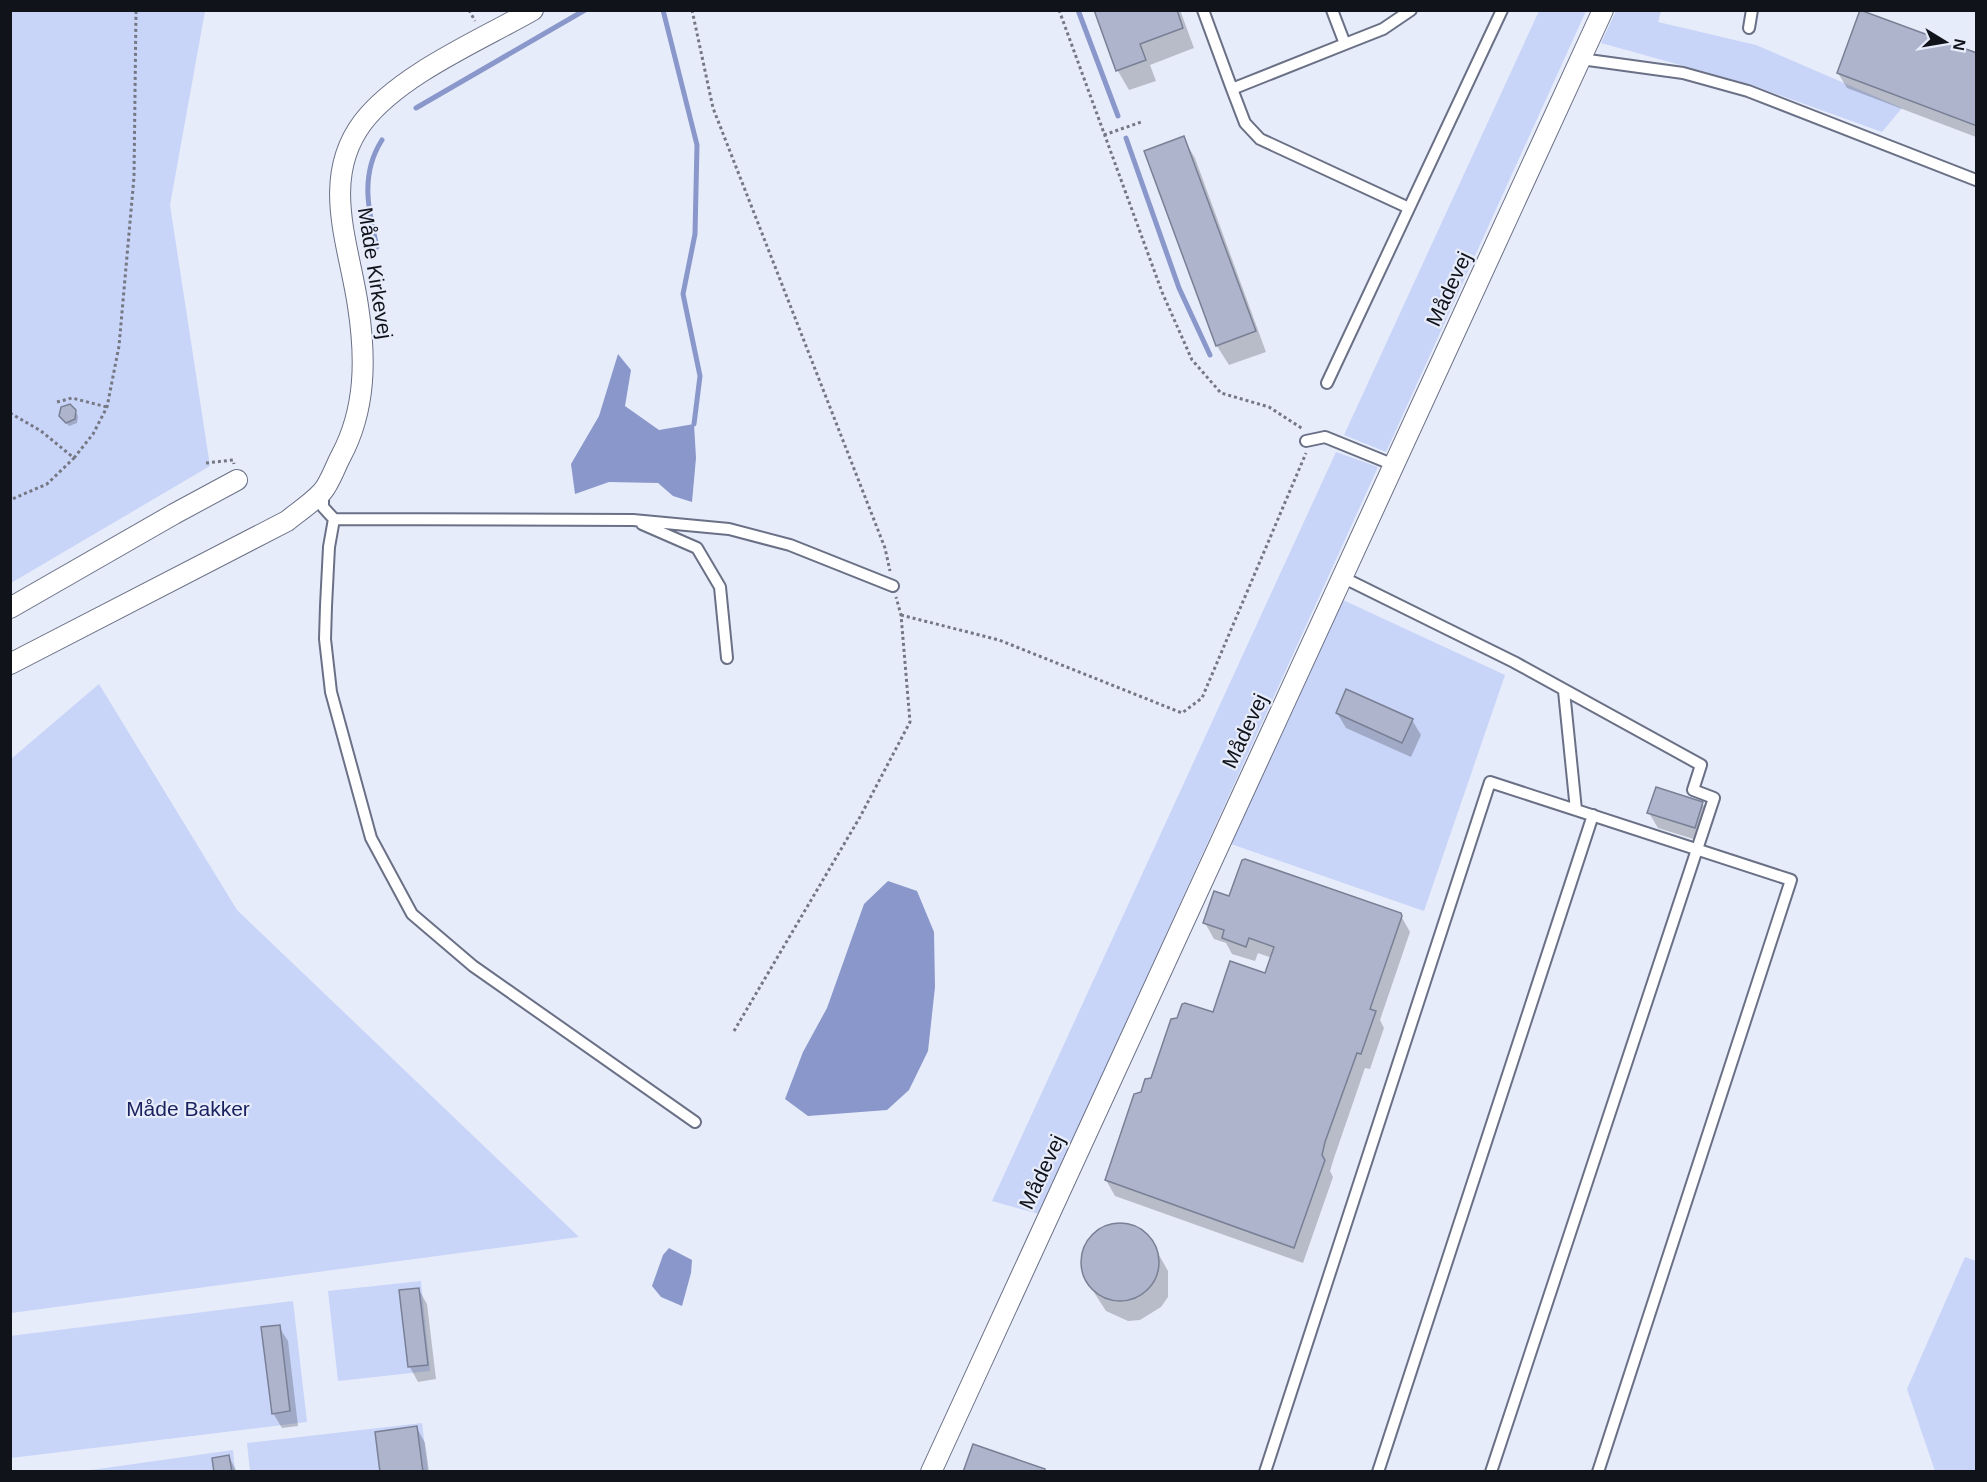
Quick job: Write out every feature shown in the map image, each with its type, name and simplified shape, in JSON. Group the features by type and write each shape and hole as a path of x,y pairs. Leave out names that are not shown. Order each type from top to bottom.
{"street":[{"name":"Måde Kirkevej","path":"10,664 287,521 323,491 354,432 362,390 362,333 341,222 339,196 345,159 353,137 378,107 409,80 533,10"},
{"name":"Mådevej","path":"931,1472 1604,10"},
{"path":"10,608 237,480"}],"lane":[{"path":"1203,10 1245,123 1260,139 1409,208"},
{"path":"1332,10 1345,44"},
{"path":"1232,89 1383,29 1411,10"},
{"path":"1327,383 1502,10"},
{"path":"1749,28 1752,10"},
{"path":"1581,59 1683,73 1748,92 1977,180"},
{"path":"1306,441 1325,437 1394,465"},
{"path":"323,491 323,507 334,519 633,520 729,530 790,545 894,586"},
{"path":"334,519 329,547 325,639 331,692 371,838 412,914 473,966 695,1122"},
{"path":"633,520 697,548 720,587 727,658"},
{"path":"1342,577 1514,662 1701,765 1693,790 1713,798 1491,1472"},
{"path":"1564,691 1576,810"},
{"path":"1265,1472 1490,782 1791,880 1598,1472"},
{"path":"1378,1472 1593,815"}],"path":[{"path":"10,500 47,484 74,458 93,434 107,407 119,346 134,177 136,10"},
{"path":"692,10 713,108 885,548 901,615 910,722 860,817 734,1030"},
{"path":"901,615 999,640 1182,713 1202,698 1306,454 1306,441 1302,428 1269,407 1221,393 1192,360 1162,292 1059,10"},
{"path":"1104,135 1141,122"},
{"path":"57,402 72,398 107,407"},
{"path":"10,414 41,431 74,458"}],"green space":[{"path":"10,11 205,11 170,205 210,466 11,583"},
{"path":"1539,11 1586,11 1386,452 1344,435"},
{"path":"1616,11 1661,11 1658,22 1756,45 1902,108 1882,132 1749,84 1601,43"},
{"path":"1336,452 1378,467 1039,1214 992,1201"},
{"path":"1343,600 1505,675 1424,911 1231,844"},
{"name":"Måde Bakker","path":"99,684 237,910 579,1237 11,1313 11,759"},
{"path":"1965,1257 1976,1261 1976,1471 1935,1471 1907,1389"},
{"path":"421,1281 430,1371 338,1381 328,1291"},
{"path":"293,1301 307,1422 11,1458 10,1336"},
{"path":"422,1423 428,1471 250,1471 247,1443"},
{"path":"233,1450 235,1471 77,1472"}],"shaded area":[{"path":"618,354 631,370 625,406 659,430 694,424 696,458 692,502 673,496 658,483 609,482 575,494 571,464 599,416"},
{"path":"888,881 917,891 934,932 935,987 928,1051 909,1090 887,1110 808,1116 785,1099 803,1052 827,1008 864,904"},
{"path":"669,1248 692,1260 682,1306 661,1297 652,1286 663,1255"}],"building":[{"path":"1094,10 1177,10 1183,28 1140,44 1146,60 1116,71"},
{"path":"1860,10 1977,53 1977,126 1837,73"},
{"path":"1184,136 1256,331 1216,346 1144,151"},
{"path":"70,404 76,410 75,419 66,423 59,416 61,407"},
{"path":"1346,689 1413,719 1402,743 1336,713"},
{"path":"1656,787 1703,802 1695,828 1647,813"},
{"path":"1245,859 1401,913 1402,916 1370,1009 1376,1011 1361,1054 1357,1053 1325,1142 1322,1155 1325,1160 1294,1248 1105,1180 1134,1094 1141,1092 1145,1079 1151,1078 1171,1019 1177,1018 1182,1004 1213,1012 1230,961 1265,973 1274,947 1249,938 1246,947 1222,938 1224,930 1203,923 1214,891 1229,896 1242,860"},
{"path":"1112,1223 1128,1223 1142,1229 1153,1240 1159,1254 1159,1270 1153,1284 1142,1295 1128,1301 1112,1301 1098,1295 1087,1284 1081,1270 1081,1254 1087,1240 1098,1229"},
{"path":"419,1288 428,1365 408,1367 399,1290"},
{"path":"280,1325 290,1411 272,1414 261,1327"},
{"path":"417,1426 423,1472 380,1472 375,1432"},
{"path":"973,1444 1045,1469 1044,1472 963,1472"},
{"path":"229,1455 232,1472 214,1472 212,1458"}],"waterway":[{"path":"416,108 585,10"},
{"path":"663,10 697,145 695,234 683,294 700,376 694,424"},
{"path":"1078,10 1118,116"},
{"path":"1126,138 1179,288 1210,355"},
{"path":"377,247 369,206 368,179 375,153 382,140"}]}
